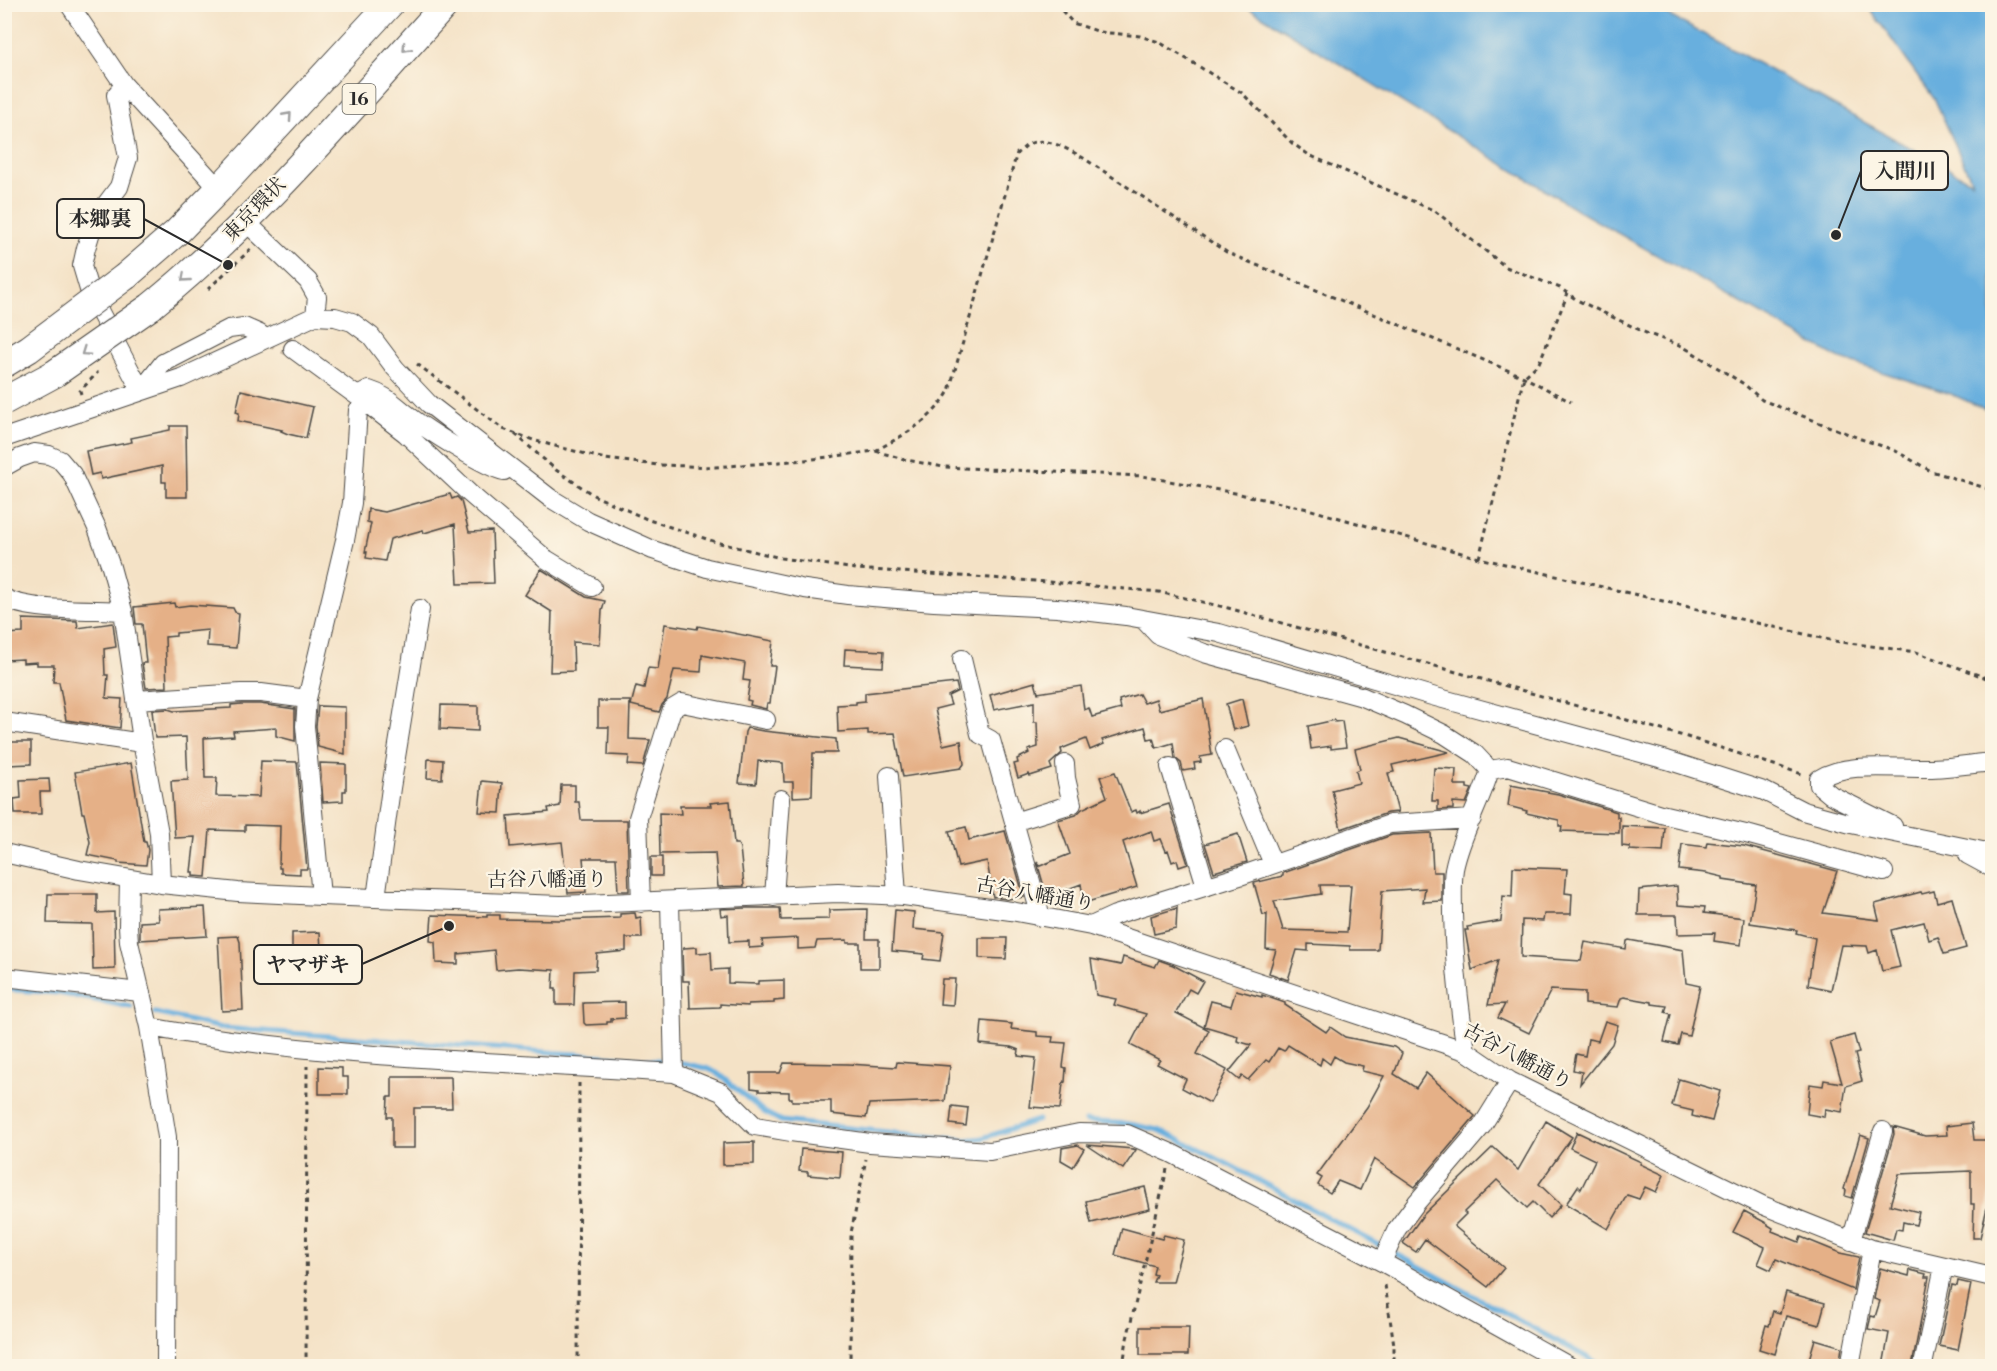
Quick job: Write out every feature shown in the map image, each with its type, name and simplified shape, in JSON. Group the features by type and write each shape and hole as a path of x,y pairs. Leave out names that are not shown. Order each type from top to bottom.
{"highway":[{"name":"東京環状","path":"4,364 29,349 126,276 177,232 249,159 390,4"},
{"name":"東京環状","path":"4,401 54,374 150,307 208,258 273,194 446,4"}],"street":[{"path":"69,4 124,85 219,189"},
{"path":"124,85 116,95 128,159 119,187 95,219 82,266 90,293 141,390"},
{"path":"245,221 308,281 317,297 315,316"},
{"path":"4,438 181,378 315,316 335,317 352,322 371,336 395,368 429,404 550,498 588,521 653,550 707,568 794,587 848,595 1057,608 1143,619 1219,633 1432,696 1667,760 1764,791 1803,811 1851,824 1992,853"},
{"path":"141,390 163,363 229,329 244,327 260,334"},
{"path":"293,349 361,398 405,434 546,559 592,588"},
{"path":"321,896 305,726 307,699 352,503 358,410 361,398 369,390 380,394 398,405 418,422 480,461 498,470 518,474"},
{"path":"4,467 34,453 55,457 70,469 101,538 123,611 142,743 159,833 161,884"},
{"path":"4,598 53,608 123,611"},
{"path":"376,898 420,609"},
{"path":"1143,619 1158,635 1204,653 1363,697 1405,715 1444,734 1475,754 1490,770"},
{"path":"962,659 980,734 991,740 1041,917"},
{"path":"136,700 241,693 261,693 307,699"},
{"path":"640,903 638,818 672,709 682,703 766,720"},
{"path":"4,722 142,743"},
{"path":"1225,749 1273,864"},
{"path":"1912,837 1887,822 1831,795 1819,785 1820,779 1837,771 1848,769 1930,768 1992,762"},
{"path":"1014,822 1072,804 1065,764"},
{"path":"1170,767 1206,886"},
{"path":"1490,770 1508,767 1661,814 1750,835 1884,872"},
{"path":"1466,1051 1459,1007 1454,946 1454,870 1463,839 1483,795 1490,770"},
{"path":"889,776 897,896"},
{"path":"774,897 781,799"},
{"path":"1090,926 1115,915 1390,824 1472,819"},
{"path":"1966,846 1968,855 1992,868"},
{"name":"古谷八幡通り","path":"4,853 129,880 237,892 561,905 838,893 897,896 1090,926 1466,1051 1510,1081 1762,1205 1872,1249 1992,1277"},
{"path":"129,880 129,942 149,1027 167,1137 166,1366"},
{"path":"669,901 674,1073"},
{"path":"4,977 140,993"},
{"path":"149,1027 207,1038 307,1049 674,1073 721,1092 755,1126 870,1143 990,1151 1079,1133 1126,1134 1171,1153 1382,1262 1569,1366"},
{"path":"1382,1262 1397,1229 1482,1126 1510,1081"},
{"path":"1851,1241 1883,1131"},
{"path":"1850,1366 1872,1249"},
{"path":"1923,1365 1944,1266"}],"path":[{"path":"1056,4 1073,23 1100,32 1140,36 1158,42 1242,93 1293,143 1309,155 1435,211 1506,267 1560,288 1577,300 1646,333 1682,346 1744,384 1762,400 1894,450 1931,471 1992,490"},
{"path":"410,358 503,429 536,441 605,459 659,465 715,467 804,460 875,451 921,425 940,407 949,391 1017,153 1029,144 1038,142 1060,145 1085,159 1228,253 1524,377 1571,402"},
{"path":"1479,558 1524,377 1539,363 1568,293"},
{"path":"81,395 80,391 103,366"},
{"path":"875,451 943,467 1142,476 1235,493 1308,509 1479,558 1834,641 1916,652 1992,680"},
{"path":"306,1366 307,1049"},
{"path":"578,1366 579,1067"},
{"path":"850,1366 851,1233 870,1143"},
{"path":"1123,1366 1127,1339 1171,1153"},
{"path":"1382,1262 1394,1345 1394,1366"}],"water":[{"path":"1244,5 1649,5 1972,182 1935,100 1867,5 1992,5 1992,412 1951,394 1838,358 1586,215"}],"building":[{"path":"241,390 313,407 306,438 288,434 282,430 238,421 239,413 236,412"},
{"path":"170,426 186,426 187,497 166,497 166,482 162,482 162,466 101,479 100,473 91,475 86,451 132,442 131,438 170,430"},
{"path":"450,494 452,499 457,497 461,501 469,532 492,531 494,583 458,584 455,524 390,539 385,561 366,558 367,552 365,552 371,523 367,522 368,509 385,512"},
{"path":"541,569 586,597 605,601 602,611 600,644 573,642 574,671 550,672 552,612 525,595"},
{"path":"174,603 175,607 190,605 233,608 239,613 236,648 207,646 208,630 176,633 176,636 165,637 167,687 146,688 142,663 146,663 142,624 136,624 134,607"},
{"path":"23,619 77,621 78,628 113,623 116,647 104,649 105,675 108,675 106,698 122,699 120,728 66,720 59,682 53,682 54,665 37,665 37,662 23,663 23,659 4,660 4,634 23,633"},
{"path":"665,624 697,629 698,626 773,641 770,666 775,666 770,703 767,703 766,709 750,705 751,701 747,700 750,681 743,680 745,663 702,655 701,672 674,670 667,699 659,712 631,705 636,686 644,688 648,668 658,669"},
{"path":"845,649 884,651 883,667 844,665"},
{"path":"1035,682 1038,693 1081,686 1084,710 1089,708 1092,717 1121,709 1119,700 1139,694 1144,703 1156,699 1159,710 1203,699 1212,755 1200,757 1201,762 1194,763 1195,769 1183,771 1181,763 1175,758 1173,743 1156,748 1153,738 1148,739 1145,727 1102,740 1104,744 1090,750 1086,739 1061,749 1062,753 1050,764 1052,769 1018,778 1014,764 1018,763 1017,759 1029,753 1028,750 1038,747 1034,702 994,710 990,695"},
{"path":"956,683 958,691 948,696 951,705 935,709 943,745 961,741 964,764 961,768 903,777 895,733 868,734 868,730 838,732 837,705 865,701 865,693"},
{"path":"1242,699 1248,726 1233,730 1226,704"},
{"path":"598,701 630,701 629,739 650,740 643,766 628,765 629,756 608,755 609,727 598,727"},
{"path":"231,705 295,709 295,741 276,736 276,728 233,731 234,736 204,738 205,778 217,778 216,796 259,797 261,761 297,762 307,869 300,869 300,874 281,873 281,868 279,868 280,826 245,825 245,831 210,830 206,877 193,876 191,872 195,837 175,838 171,781 188,780 186,737 155,738 152,710 231,708"},
{"path":"441,705 478,706 478,731 440,729"},
{"path":"318,706 345,707 345,754 318,747 316,726"},
{"path":"1335,720 1335,722 1342,721 1346,747 1331,749 1331,746 1311,749 1308,726"},
{"path":"747,728 836,739 837,753 813,753 812,796 793,797 793,782 784,782 783,763 758,761 756,784 739,783"},
{"path":"1399,738 1449,752 1392,765 1394,772 1388,773 1398,812 1387,813 1341,829 1332,790 1359,783 1356,771 1360,769 1355,749"},
{"path":"7,742 31,742 31,764 7,765"},
{"path":"428,759 443,760 442,779 427,778"},
{"path":"131,763 144,842 148,850 146,865 118,863 118,861 87,855 90,842 75,772"},
{"path":"320,763 346,764 346,791 343,791 343,801 323,802"},
{"path":"1434,768 1456,769 1455,785 1467,785 1467,788 1472,789 1466,803 1453,802 1453,809 1438,810 1438,801 1432,801"},
{"path":"1115,772 1131,812 1136,810 1140,813 1169,804 1188,864 1179,867 1177,860 1172,862 1161,839 1154,841 1151,831 1123,842 1137,887 1084,903 1081,884 1047,897 1037,862 1040,866 1070,854 1058,820 1076,815 1082,809 1107,797 1100,777"},
{"path":"49,779 50,792 40,792 41,814 15,814 14,799 21,798 20,780"},
{"path":"482,781 502,783 500,813 479,812"},
{"path":"561,785 575,785 575,802 579,802 581,820 627,820 629,891 618,891 616,858 583,858 586,892 568,893 562,842 510,847 508,816 549,812 548,808 560,806"},
{"path":"1511,785 1558,794 1617,812 1619,833 1561,831 1562,826 1559,826 1559,820 1526,813 1527,811 1508,806"},
{"path":"730,801 734,844 738,844 740,848 744,886 718,887 715,853 660,854 659,813 681,814 680,806 711,806 710,803"},
{"path":"1622,826 1665,828 1663,852 1630,850 1630,847 1622,846"},
{"path":"966,827 969,840 1005,831 1024,897 1007,899 999,898 1000,896 993,897 987,861 958,867 949,831"},
{"path":"1431,833 1433,872 1442,872 1442,901 1423,902 1425,888 1382,891 1378,950 1350,950 1350,946 1308,944 1308,951 1297,950 1288,980 1269,973 1276,950 1266,949 1267,914 1263,915 1254,883 1283,876 1283,873 1392,835","holes":["1320,885 1351,885 1347,932 1283,930 1274,901 1321,894"]},
{"path":"1238,834 1247,862 1214,872 1205,844"},
{"path":"1707,842 1744,846 1837,871 1823,913 1879,920 1875,904 1921,892 1922,894 1934,891 1937,902 1952,898 1966,948 1944,954 1938,937 1929,940 1924,922 1891,930 1900,967 1882,971 1877,950 1869,953 1867,946 1841,945 1831,990 1808,985 1815,938 1796,933 1797,930 1750,923 1756,885 1723,880 1723,877 1706,873 1679,870 1682,844 1706,847"},
{"path":"651,857 662,857 662,876 651,876"},
{"path":"1513,867 1567,869 1565,893 1572,894 1571,914 1544,914 1543,921 1522,920 1521,957 1581,961 1585,942 1626,949 1629,940 1683,950 1686,983 1700,986 1689,1036 1681,1034 1678,1045 1664,1042 1671,1014 1665,1012 1667,1006 1624,997 1621,998 1618,1007 1585,1004 1585,992 1551,990 1529,1033 1498,1018 1505,1004 1488,1005 1498,960 1472,970 1465,930 1468,930 1467,927 1501,921 1503,896 1512,897"},
{"path":"1677,886 1678,905 1705,907 1704,913 1744,918 1741,945 1714,941 1715,933 1678,934 1677,915 1638,915 1639,890"},
{"path":"48,894 97,894 97,913 114,912 115,969 93,970 92,924 47,923"},
{"path":"205,907 207,936 140,940 140,922 159,921 158,909"},
{"path":"780,908 781,920 829,919 829,910 867,909 866,939 879,939 879,968 860,968 860,943 847,943 847,940 817,941 815,948 798,949 798,938 762,940 763,947 749,948 749,941 729,942 728,915 721,916 720,909"},
{"path":"1177,908 1176,929 1154,934 1151,916"},
{"path":"895,910 914,912 913,929 944,932 940,961 923,959 924,954 892,951"},
{"path":"635,913 636,918 641,917 642,938 626,938 626,951 597,954 596,970 575,971 574,1005 556,1005 556,989 553,989 554,970 518,968 496,970 494,950 458,954 458,964 436,963 435,942 430,941 432,915 487,917 487,915 500,915 500,919 560,920 620,918 620,914"},
{"path":"320,932 321,950 292,950 292,933"},
{"path":"238,936 243,1010 222,1011 218,937"},
{"path":"979,938 1007,938 1006,959 979,958"},
{"path":"697,947 697,953 711,952 712,970 728,969 728,983 758,984 758,981 784,980 784,1000 774,1001 774,1003 748,1004 748,1006 720,1004 720,1007 690,1008 689,981 683,981 682,951 684,948"},
{"path":"1123,957 1155,967 1159,960 1203,981 1196,993 1189,989 1176,1013 1209,1030 1197,1054 1227,1070 1210,1103 1182,1088 1186,1079 1157,1064 1160,1060 1130,1045 1146,1014 1114,1005 1116,999 1096,995 1091,959 1121,965"},
{"path":"942,979 955,979 953,1005 940,1004"},
{"path":"1236,990 1262,997 1262,995 1285,1003 1326,1032 1330,1027 1345,1037 1394,1047 1402,1053 1394,1074 1416,1088 1426,1073 1475,1116 1415,1187 1374,1159 1360,1190 1338,1181 1330,1193 1318,1185 1322,1178 1317,1175 1367,1107 1384,1076 1362,1071 1363,1066 1344,1062 1334,1056 1330,1064 1322,1058 1320,1065 1288,1045 1284,1051 1278,1048 1269,1062 1266,1060 1248,1080 1242,1076 1239,1080 1229,1072 1251,1045 1237,1041 1238,1036 1204,1026 1211,1001 1231,1006"},
{"path":"625,1002 625,1018 611,1019 611,1022 607,1024 586,1025 584,1023 583,1003"},
{"path":"982,1021 1012,1024 1011,1029 1037,1032 1037,1036 1053,1037 1052,1042 1066,1043 1063,1067 1066,1068 1065,1082 1060,1109 1030,1107 1036,1058 1018,1056 1019,1050 1011,1047 980,1044"},
{"path":"1605,1021 1618,1025 1612,1044 1580,1084 1582,1072 1573,1070 1576,1054 1585,1056 1588,1039 1598,1041"},
{"path":"1854,1035 1859,1053 1855,1054 1862,1081 1846,1086 1842,1112 1825,1109 1824,1117 1807,1114 1810,1084 1823,1086 1824,1080 1842,1083 1830,1042"},
{"path":"897,1062 950,1066 945,1101 869,1104 866,1118 831,1114 831,1101 792,1101 792,1098 789,1098 789,1092 759,1091 759,1089 751,1088 751,1073 780,1073 784,1063 896,1067"},
{"path":"319,1067 342,1068 342,1077 348,1077 348,1094 319,1094"},
{"path":"392,1077 451,1077 452,1108 414,1108 414,1148 392,1148 392,1117 387,1117 388,1097 392,1097"},
{"path":"1679,1079 1720,1091 1712,1121 1692,1116 1693,1111 1672,1106"},
{"path":"952,1106 968,1108 966,1126 950,1124"},
{"path":"1546,1121 1572,1137 1539,1184 1561,1205 1549,1218 1533,1202 1527,1208 1497,1180 1464,1212 1466,1214 1454,1226 1504,1268 1488,1287 1425,1239 1416,1252 1403,1243 1423,1215 1493,1147 1518,1170"},
{"path":"1972,1123 1974,1140 1992,1140 1992,1186 1980,1238 1973,1238 1974,1204 1971,1204 1971,1171 1899,1174 1890,1205 1919,1212 1916,1225 1903,1222 1902,1230 1896,1229 1893,1240 1865,1232 1894,1134 1893,1127 1925,1136 1947,1135 1946,1126"},
{"path":"1577,1132 1664,1175 1656,1192 1645,1187 1639,1199 1627,1195 1608,1229 1566,1204 1578,1186 1581,1189 1595,1160 1570,1148"},
{"path":"1860,1135 1869,1138 1852,1198 1845,1196 1846,1190 1844,1189"},
{"path":"754,1142 754,1164 723,1165 723,1143"},
{"path":"1078,1145 1084,1149 1073,1167 1061,1160 1062,1148"},
{"path":"1087,1145 1133,1149 1136,1150 1123,1169"},
{"path":"801,1149 842,1152 840,1178 808,1175 808,1172 799,1171"},
{"path":"1145,1187 1150,1209 1091,1223 1086,1201"},
{"path":"1744,1211 1768,1224 1773,1228 1772,1231 1799,1242 1801,1237 1840,1253 1859,1257 1853,1290 1776,1259 1771,1270 1758,1264 1765,1247 1733,1232"},
{"path":"1122,1228 1162,1239 1164,1235 1184,1240 1173,1282 1153,1282 1156,1275 1153,1274 1155,1266 1115,1255"},
{"path":"1880,1268 1909,1276 1910,1270 1929,1277 1912,1366 1883,1366 1889,1333 1868,1329 1871,1316 1875,1317 1880,1301 1874,1299"},
{"path":"1958,1281 1971,1284 1958,1350 1939,1346 1952,1285 1957,1286"},
{"path":"1786,1292 1825,1303 1819,1325 1786,1316 1775,1354 1759,1349 1766,1325 1769,1326 1773,1311 1780,1313"},
{"path":"1140,1327 1189,1327 1188,1355 1140,1355"},
{"path":"1815,1339 1842,1347 1839,1366 1807,1366"}],"waterway":[{"path":"4,989 58,993 131,1007"},
{"path":"155,1013 222,1028 669,1061"},
{"path":"682,1063 717,1073 764,1112 781,1121 966,1140 983,1138 1038,1120"},
{"path":"1086,1121 1130,1124 1159,1130 1381,1246"},
{"path":"1391,1251 1603,1366"}],"tunnel":[{"path":"260,334 293,349"}],"place":[{"name":"入間川","path":"1836,235"},
{"name":"本郷裏","path":"228,265"},
{"name":"ヤマザキ","path":"449,926"}]}
